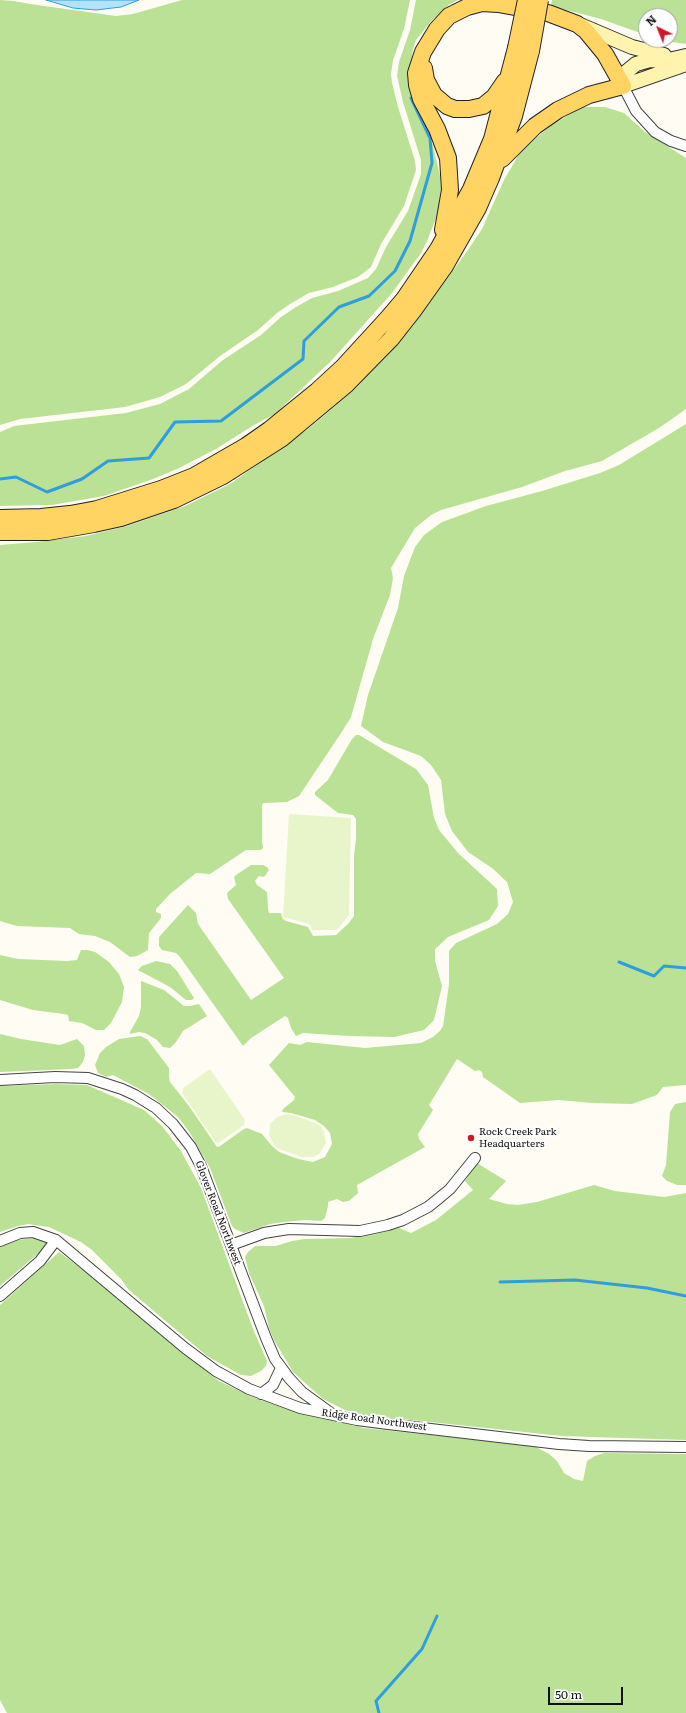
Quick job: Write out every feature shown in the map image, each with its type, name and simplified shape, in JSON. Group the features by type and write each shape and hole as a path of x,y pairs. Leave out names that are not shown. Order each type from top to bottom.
{"main road":[{"path":"0,532 48,532 94,524 174,500 217,479 281,439 347,384 391,339 429,290 478,208 514,116 524,49 526,0"},
{"path":"423,52 424,70 429,88 440,101 455,109 474,109 486,103 497,94 511,73 524,49 540,0"},
{"path":"438,249 446,221 450,181 448,158 443,143 421,100 417,85 416,73 423,52 437,28 449,16 467,7 482,3 498,4 548,13 577,24 586,31 605,54 623,86 576,100 552,114 535,126 502,158 491,178"},
{"path":"0,518 70,514 97,509 125,501 194,476 246,446 291,413 368,342 404,299 438,249 471,189 492,139 511,73"}],"street":[{"path":"577,24 637,49 658,54 686,56"},
{"path":"686,56 664,61 650,60 636,64 625,73 623,86 636,112 650,128 664,138 686,146"},
{"path":"623,86 686,64"},
{"name":"Glover Road Northwest","path":"0,1080 55,1077 88,1078 122,1089 150,1104 173,1124 193,1150 203,1171 266,1338 281,1368 302,1392 319,1406 336,1416"},
{"path":"231,1246 264,1233 289,1229 360,1231 388,1226 403,1220 438,1199 450,1189 475,1158"},
{"name":"Ridge Road Northwest","path":"0,1241 20,1234 33,1232 56,1240 208,1366 232,1381 260,1394 300,1408 336,1416 388,1424 574,1445 686,1447"},
{"path":"0,1296 40,1261 56,1240"},
{"path":"260,1394 273,1385 281,1368"}],"green space":[{"path":"0,0 116,16 133,14 182,0 410,0 404,29 393,60 391,74 398,107 415,161 416,170 404,206 381,244 371,267 358,277 333,287 309,293 290,304 277,313 258,330 220,356 186,384 160,397 125,407 20,419 0,425"},
{"path":"416,0 458,0 450,4 432,20 416,40 413,49 409,77 412,95 417,113 433,145 440,176 441,189 438,213 427,241 421,253 392,293 331,361 275,414 254,425 216,449 177,469 104,496 52,505 0,506 0,432 14,426 126,413 160,404 189,389 223,360 261,335 281,317 296,307 312,298 338,291 368,278 376,269 386,247 408,211 421,174 421,160 403,102 397,76 399,62 410,30"},
{"path":"552,0 686,0 686,44 678,43 678,8 638,8 638,32 601,19 551,6"},
{"path":"582,107 605,107 624,113 645,132 686,158 686,409 659,428 602,461 565,471 522,487 441,510 431,515 415,528 391,568 393,578 390,595 373,639 351,717 343,730 299,796 287,802 263,803 263,848 261,850 246,850 210,874 196,873 170,894 156,909 156,912 161,914 161,918 149,933 148,950 137,956 130,957 110,942 95,936 79,934 70,928 17,926 0,921 0,545 86,536 127,526 185,506 230,484 308,429 354,390 384,359 417,320 482,229 504,180 522,149 552,125"},
{"path":"686,424 686,1085 663,1087 657,1095 632,1104 559,1100 520,1103 483,1077 482,1072 479,1070 475,1071 457,1059 429,1105 433,1110 418,1134 419,1139 425,1147 357,1185 358,1193 349,1201 343,1202 337,1199 328,1202 325,1218 321,1221 305,1220 270,1224 244,1233 235,1229 232,1226 210,1168 190,1133 178,1117 149,1094 113,1075 106,1077 98,1073 95,1065 100,1053 106,1047 119,1039 140,1036 147,1039 169,1068 170,1082 189,1106 217,1147 247,1128 262,1134 279,1152 298,1159 313,1162 325,1157 332,1144 330,1133 324,1126 315,1120 282,1112 283,1109 294,1100 295,1097 269,1065 289,1043 300,1045 307,1042 365,1048 421,1043 433,1037 443,1026 449,984 449,951 456,943 497,924 508,914 513,902 507,882 492,868 468,852 452,831 445,814 441,780 431,765 421,756 383,742 361,726 368,695 398,608 404,576 415,547 424,535 442,522 486,506 600,473 619,465"},
{"path":"356,735 359,735 416,769 428,785 434,818 439,830 458,853 497,889 498,906 489,920 448,937 435,949 435,961 442,986 434,1020 424,1030 394,1037 303,1033 296,1036 291,1028 288,1018 285,1016 251,1038 243,1046 180,957 176,953 162,950 159,946 159,937 188,905 196,913 198,924 251,1000 284,978 228,899 227,893 236,885 234,877 236,875 251,865 263,865 267,867 269,870 264,877 259,876 255,881 257,885 267,892 269,913 281,913 283,919 286,921 308,927 313,936 336,935 348,924 354,916 354,856 356,819 353,815 338,813 315,795 315,792 328,780 352,739"},
{"path":"289,814 351,818 349,915 337,930 312,930 310,925 307,923 283,917"},
{"path":"81,950 95,952 109,962 119,974 124,987 122,1002 111,1023 104,1030 96,1030 82,1023 69,1021 68,1015 33,1010 0,1000 0,955 18,959 67,961 77,960"},
{"path":"156,961 170,964 177,971 194,998 192,1000 186,1000 170,987 138,970 142,966"},
{"path":"141,981 164,990 184,1006 199,1004 207,1016 183,1031 170,1048 163,1047 157,1040 145,1033 139,1032 130,1034 139,1016 141,1007"},
{"path":"0,1034 60,1045 77,1039 84,1046 85,1055 83,1062 78,1068 72,1069 0,1072"},
{"path":"210,1069 245,1120 244,1125 217,1144 182,1093 183,1088"},
{"path":"57,1084 87,1085 144,1110 162,1126 181,1151 201,1188 253,1329 267,1361 266,1366 261,1371 251,1376 241,1375 207,1356 129,1290 121,1279 92,1250 81,1242 49,1227 28,1224 0,1232 0,1086"},
{"path":"686,1102 686,1185 677,1185 667,1181 662,1176 666,1165 670,1112 675,1104"},
{"path":"286,1114 294,1115 321,1126 326,1143 319,1154 314,1157 302,1157 279,1149 274,1145 269,1136 270,1124 277,1117"},
{"path":"477,1163 506,1181 489,1199 507,1204 518,1205 537,1202 594,1185 615,1191 664,1197 686,1193 686,1440 562,1436 364,1415 345,1410 323,1399 293,1372 274,1340 269,1328 264,1306 249,1273 245,1257 248,1252 255,1246 276,1246 305,1239 351,1238 399,1228 411,1233 436,1220 473,1190 465,1181"},
{"path":"34,1238 48,1242 41,1251 0,1286 0,1247 18,1240"},
{"path":"59,1252 95,1279 168,1341 219,1381 252,1397 286,1409 364,1428 536,1447 549,1454 557,1461 564,1473 574,1479 583,1481 587,1461 604,1453 686,1454 686,1713 7,1713 0,1700 0,1305"}],"water":[{"path":"46,0 139,0 121,7 96,10 73,8"}],"waterway":[{"path":"0,479 16,477 47,492 82,479 108,461 149,458 175,422 221,421 303,359 304,341 339,307 369,296 395,271 410,241 432,163 430,138 411,98"},
{"path":"619,962 654,976 664,966 686,968"},
{"path":"500,1282 575,1280 647,1288 686,1296"},
{"path":"379,1713 376,1701 422,1649 437,1616"}],"place":[{"name":"Rock Creek Park Headquarters","path":"471,1138"}]}
